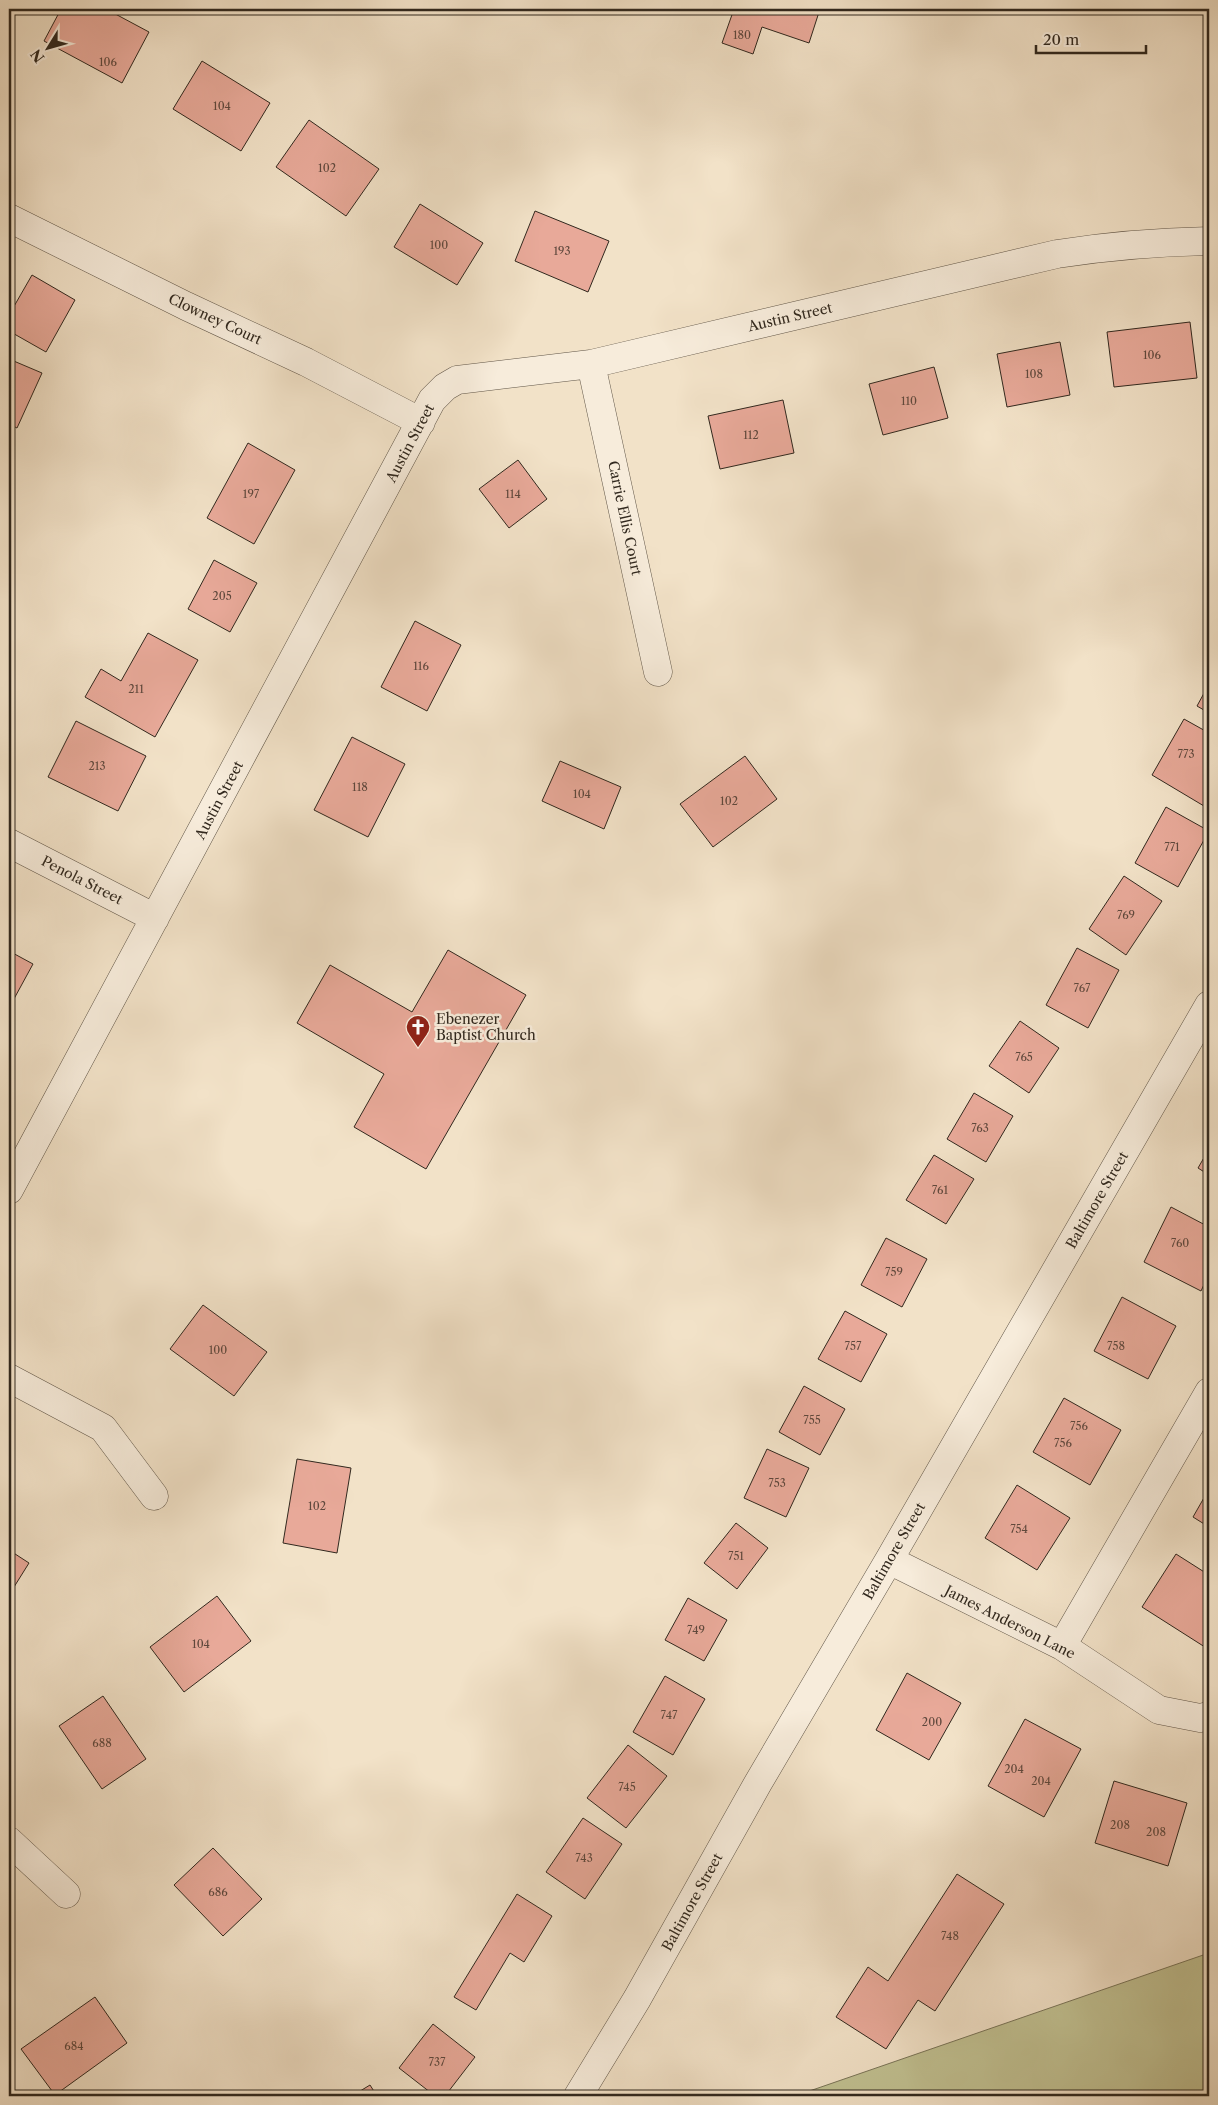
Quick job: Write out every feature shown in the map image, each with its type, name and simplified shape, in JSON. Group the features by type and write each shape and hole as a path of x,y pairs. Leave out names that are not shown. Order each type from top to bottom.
{"street":[{"name":"Clowney Court","path":"9,218 186,306 306,362 421,422"},
{"name":"Austin Street","path":"9,1190 432,400 445,387 457,380 592,364 1057,254 1134,244 1209,241"},
{"name":"Carrie Ellis Court","path":"592,364 658,672"},
{"name":"Penola Street","path":"9,843 155,918"},
{"name":"Baltimore Street","path":"578,2096 637,1999 758,1783 890,1560 1209,1005"},
{"path":"9,1378 103,1428 154,1496"},
{"path":"1062,1646 1209,1392"},
{"name":"James Anderson Lane","path":"890,1560 1062,1646 1159,1710 1200,1718 1209,1716"},
{"path":"9,1841 66,1894"}],"green space":[{"path":"1209,1953 1209,2096 795,2096"}],"building":[{"path":"61,9 106,9 149,32 122,83 44,41"},
{"path":"734,9 820,9 809,43 762,27 753,54 722,43"},
{"path":"202,61 270,103 241,151 173,109"},
{"path":"309,120 379,169 346,216 276,167"},
{"path":"420,204 483,243 457,285 394,247"},
{"path":"535,211 609,241 588,292 515,261"},
{"path":"32,275 75,300 46,352 9,331 9,315"},
{"path":"1190,322 1197,378 1114,387 1107,332"},
{"path":"1060,342 1070,395 1007,407 997,354"},
{"path":"9,359 42,373 17,428 9,424"},
{"path":"934,367 948,418 883,435 869,384"},
{"path":"783,400 794,453 720,469 708,416"},
{"path":"248,443 295,470 254,544 207,518"},
{"path":"518,460 547,499 509,528 479,489"},
{"path":"214,560 257,583 230,632 188,609"},
{"path":"415,621 461,645 427,711 381,687"},
{"path":"148,633 198,660 155,737 85,697 101,669 121,681"},
{"path":"1209,684 1209,713 1197,706"},
{"path":"1184,719 1209,733 1209,809 1152,775"},
{"path":"76,721 146,756 118,811 48,777"},
{"path":"352,737 405,764 368,837 314,810"},
{"path":"745,756 777,799 713,847 680,804"},
{"path":"560,761 621,787 604,829 542,801"},
{"path":"1166,807 1209,831 1178,887 1135,863"},
{"path":"1124,876 1162,901 1126,955 1089,929"},
{"path":"1077,948 1119,970 1088,1028 1046,1005"},
{"name":"Ebenezer Baptist Church","path":"448,950 526,995 426,1169 354,1127 384,1074 297,1023 330,965 412,1012"},
{"path":"9,951 33,964 9,1008"},
{"path":"1020,1021 1059,1048 1029,1093 989,1066"},
{"path":"974,1093 1013,1116 986,1162 947,1139"},
{"path":"1209,1149 1209,1175 1198,1168"},
{"path":"934,1155 974,1179 946,1224 906,1200"},
{"path":"1171,1207 1209,1227 1209,1274 1201,1291 1144,1262"},
{"path":"886,1238 927,1259 902,1307 861,1285"},
{"path":"1122,1297 1176,1326 1148,1379 1094,1351"},
{"path":"203,1305 267,1352 234,1396 170,1349"},
{"path":"845,1311 887,1334 861,1382 818,1359"},
{"path":"804,1386 845,1409 820,1455 779,1432"},
{"path":"1064,1398 1121,1430 1090,1485 1033,1452"},
{"path":"767,1449 809,1468 786,1517 744,1498"},
{"path":"297,1459 351,1468 337,1553 283,1543"},
{"path":"1017,1485 1070,1518 1037,1570 985,1538"},
{"path":"1209,1489 1209,1527 1193,1517"},
{"path":"736,1523 768,1548 737,1589 704,1563"},
{"path":"9,1550 29,1563 9,1595"},
{"path":"1176,1554 1209,1575 1208,1649 1142,1607"},
{"path":"217,1596 251,1641 184,1692 150,1647"},
{"path":"688,1598 727,1620 704,1661 665,1640"},
{"path":"907,1673 961,1703 929,1760 876,1730"},
{"path":"665,1676 705,1699 673,1755 633,1732"},
{"path":"103,1696 146,1759 102,1789 59,1726"},
{"path":"1025,1719 1081,1749 1044,1817 988,1786"},
{"path":"628,1745 667,1776 626,1828 587,1798"},
{"path":"1114,1781 1187,1803 1168,1866 1095,1843"},
{"path":"583,1818 622,1844 585,1899 546,1872"},
{"path":"213,1848 262,1899 223,1936 174,1885"},
{"path":"957,1874 1004,1904 935,2011 918,2000 886,2049 836,2017 868,1967 888,1981"},
{"path":"517,1894 552,1916 524,1962 510,1953 476,2010 454,1997"},
{"path":"95,1997 127,2043 55,2095 21,2049"},
{"path":"433,2024 475,2057 445,2096 435,2096 399,2068"},
{"path":"370,2085 377,2096 352,2096"}],"place":[{"name":"Ebenezer Baptist Church","path":"418,1048"}]}
